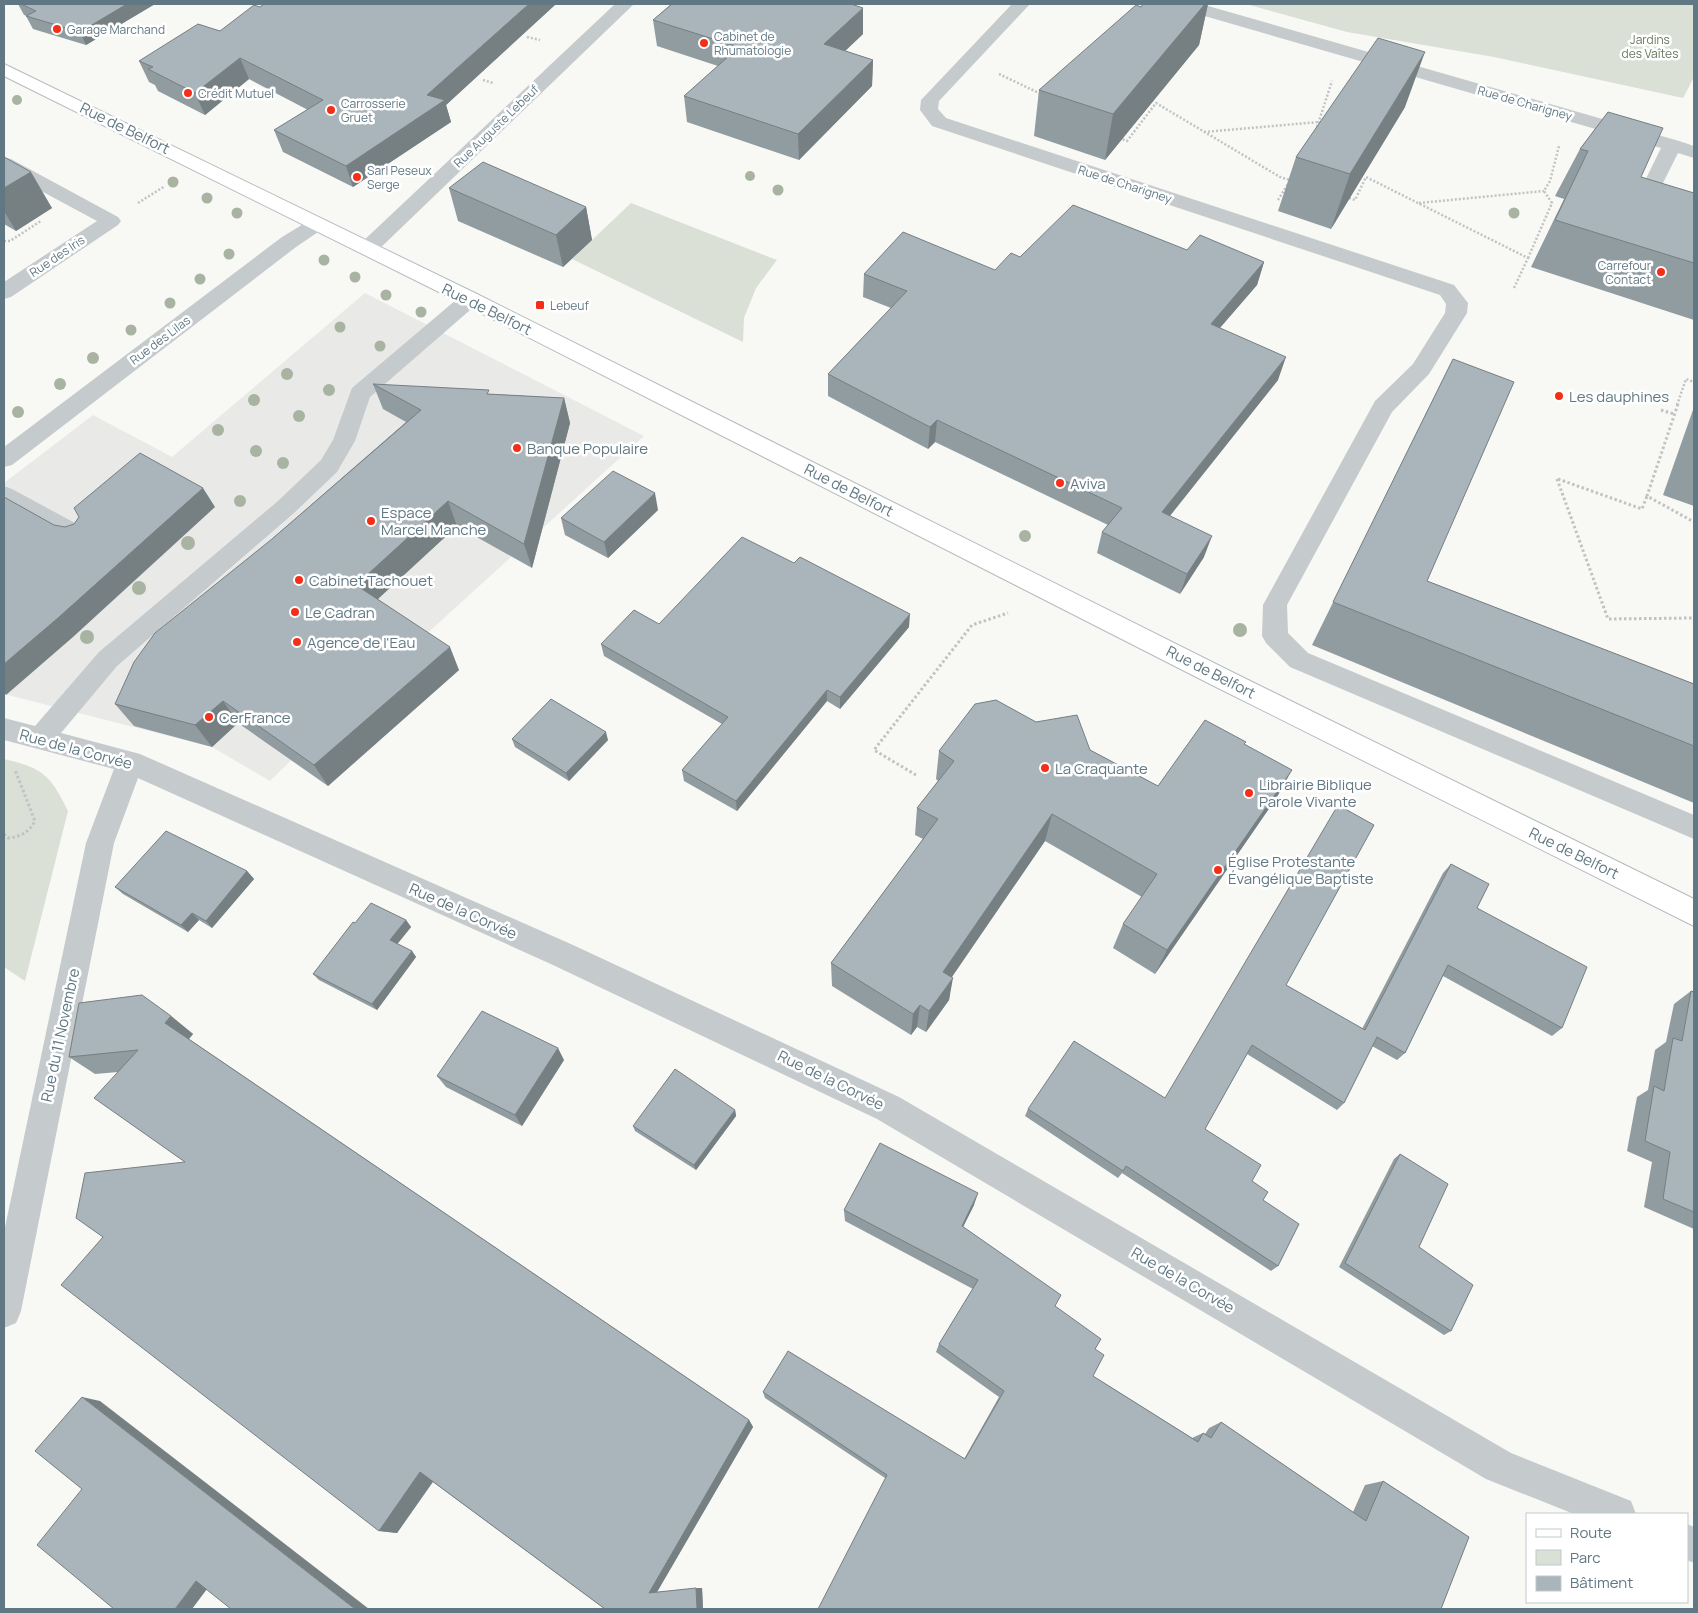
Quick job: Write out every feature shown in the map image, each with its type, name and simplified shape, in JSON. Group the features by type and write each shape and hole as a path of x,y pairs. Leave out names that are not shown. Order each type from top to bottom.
{"main road":[{"name":"Rue de Belfort","path":"4,69 368,248 1187,661 1694,913"}],"street":[{"name":"Rue Auguste Lebeuf","path":"368,248 625,4"},
{"name":"Rue de Charigney","path":"1021,4 930,100 928,110 939,122 1447,290 1457,303 1456,313 1421,369 1383,407 1275,605 1275,636 1299,660 1694,827"},
{"name":"Rue de Charigney","path":"1183,4 1694,152"},
{"path":"1648,195 1672,145"},
{"path":"4,163 73,201"},
{"name":"Rue des Iris","path":"4,292 111,220 73,201"},
{"name":"Rue des Lilas","path":"4,459 289,242 317,224"},
{"path":"41,739 108,659 286,508 329,466 344,441 360,393 470,299"},
{"path":"4,494 79,536"},
{"name":"Rue de la Corvée","path":"4,729 130,762 563,955 888,1108 1499,1466 1616,1513"},
{"name":"Rue du 11 Novembre","path":"4,1311 100,843 130,762"}],"path":[{"path":"528,37 543,41"},
{"path":"969,60 1047,97"},
{"path":"1316,129 1333,77"},
{"path":"1118,138 1127,141 1156,104 1280,177 1298,182"},
{"path":"1544,191 1550,181 1567,115"},
{"path":"1204,132 1319,122"},
{"path":"1261,228 1294,173"},
{"path":"1349,198 1354,200 1366,177 1528,258"},
{"path":"1419,203 1544,191"},
{"path":"1514,288 1552,204 1544,191"},
{"path":"4,242 10,241 73,201"},
{"path":"1694,382 1686,379 1642,509 1557,479 1608,619 1694,618"},
{"path":"1662,410 1674,414"},
{"path":"1647,496 1694,522"},
{"path":"916,775 874,750 972,626 1008,613"},
{"path":"4,834 8,838 18,838 30,829 35,821 12,762"}],"shaded area":[{"path":"365,293 644,436 333,719 270,781 212,747 4,694 4,483 93,415 172,457"}],"green space":[{"name":"Jardins des Vaîtes","path":"1246,4 1694,4 1694,77 1683,98 1494,57 1347,32"},
{"path":"631,203 777,260 756,288 744,318 743,342 572,259"},
{"path":"4,759 28,766 44,775 56,789 68,811 25,981 4,967"}],"building":[{"path":"21,4 127,4 80,32 26,16 36,11"},
{"path":"264,4 529,4 427,95 445,100 346,166 274,130 323,100 240,58 195,93 148,69 153,67 139,61 198,24 220,31 254,5 260,7"},
{"path":"672,4 851,4 863,8 824,44 873,60 798,134 684,96 739,47 653,20"},
{"path":"1143,4 1205,4 1113,114 1039,90 1136,5 1141,7"},
{"path":"1378,38 1425,52 1350,174 1296,157"},
{"path":"1608,112 1663,128 1641,177 1694,193 1694,263 1555,220 1588,151 1580,149"},
{"path":"4,157 31,172 4,188"},
{"path":"483,162 586,207 556,235 449,188"},
{"path":"1073,205 1187,250 1200,235 1264,262 1211,324 1286,357 1162,512 1212,536 1187,574 1102,532 1122,508 937,420 930,427 828,374 907,291 864,274 903,232 995,270 1011,253 1020,257"},
{"path":"1453,359 1514,382 1427,581 1694,684 1694,746 1333,602"},
{"path":"373,384 489,390 487,394 564,398 524,544 448,501 356,585 450,647 314,765 223,701 195,725 115,704 134,662 155,633 272,539 421,410"},
{"path":"140,453 203,488 4,664 4,497 54,525 65,527 74,524 79,517 74,508"},
{"path":"613,471 655,493 604,542 561,518"},
{"path":"742,537 794,563 800,557 910,614 840,697 827,690 736,801 682,770 728,717 601,644 634,610 659,624"},
{"path":"551,699 606,732 566,773 512,739"},
{"path":"996,700 1036,722 1077,715 1090,750 1158,786 1205,720 1292,770 1167,950 1123,924 1157,874 1052,814 943,972 953,978 929,1011 920,1005 913,1014 831,963 938,819 917,808 954,761 939,751 975,704"},
{"path":"1338,805 1374,825 1286,985 1365,1030 1451,864 1489,884 1477,908 1587,967 1562,1028 1448,965 1405,1053 1377,1037 1344,1103 1252,1045 1205,1129 1261,1165 1252,1181 1268,1192 1263,1200 1299,1224 1278,1266 1126,1166 1123,1171 1028,1109 1074,1041 1165,1098"},
{"path":"166,831 247,871 206,921 192,913 181,925 115,887"},
{"path":"371,903 406,920 390,940 412,951 372,1004 313,974 353,922 355,923"},
{"path":"1691,991 1694,992 1694,1212 1663,1199 1670,1152 1645,1141 1654,1086 1664,1091 1673,1038 1682,1041"},
{"path":"142,995 171,1016 165,1023 749,1420 649,1593 696,1588 697,1609 605,1609 420,1472 379,1531 61,1285 103,1237 76,1218 85,1173 185,1162 94,1098 138,1050 69,1057 79,1003"},
{"path":"482,1011 558,1048 515,1115 437,1076"},
{"path":"675,1069 735,1110 694,1165 633,1126"},
{"path":"880,1143 978,1193 962,1226 1061,1295 1055,1306 1101,1339 1095,1349 1104,1355 1093,1376 1198,1442 1203,1433 1211,1438 1221,1422 1366,1521 1383,1481 1469,1537 1441,1609 818,1609 887,1475 763,1392 788,1351 965,1459 1004,1391 939,1344 978,1280 844,1210"},
{"path":"1400,1154 1448,1184 1419,1247 1473,1285 1451,1331 1345,1263"},
{"path":"82,1397 355,1609 231,1609 196,1581 175,1609 114,1609 37,1545 82,1489 35,1451"}],"place":[{"name":"Garage Marchand","path":"57,29"},
{"name":"Cabinet de Rhumatologie","path":"704,43"},
{"name":"Crédit Mutuel","path":"188,93"},
{"name":"Carrosserie Gruet","path":"331,110"},
{"name":"Sarl Peseux Serge","path":"357,177"},
{"name":"Carrefour Contact","path":"1661,272"},
{"name":"Lebeuf","path":"540,305"},
{"name":"Les dauphines","path":"1559,396"},
{"name":"Banque Populaire","path":"517,448"},
{"name":"Aviva","path":"1060,483"},
{"name":"Espace Marcel Manche","path":"371,521"},
{"name":"Cabinet Tachouet","path":"299,580"},
{"name":"Le Cadran","path":"295,612"},
{"name":"Agence de l'Eau","path":"297,642"},
{"name":"CerFrance","path":"209,717"},
{"name":"La Craquante","path":"1045,768"},
{"name":"Librairie Biblique Parole Vivante","path":"1249,793"},
{"name":"Église Protestante Évangélique Baptiste","path":"1218,870"}]}
